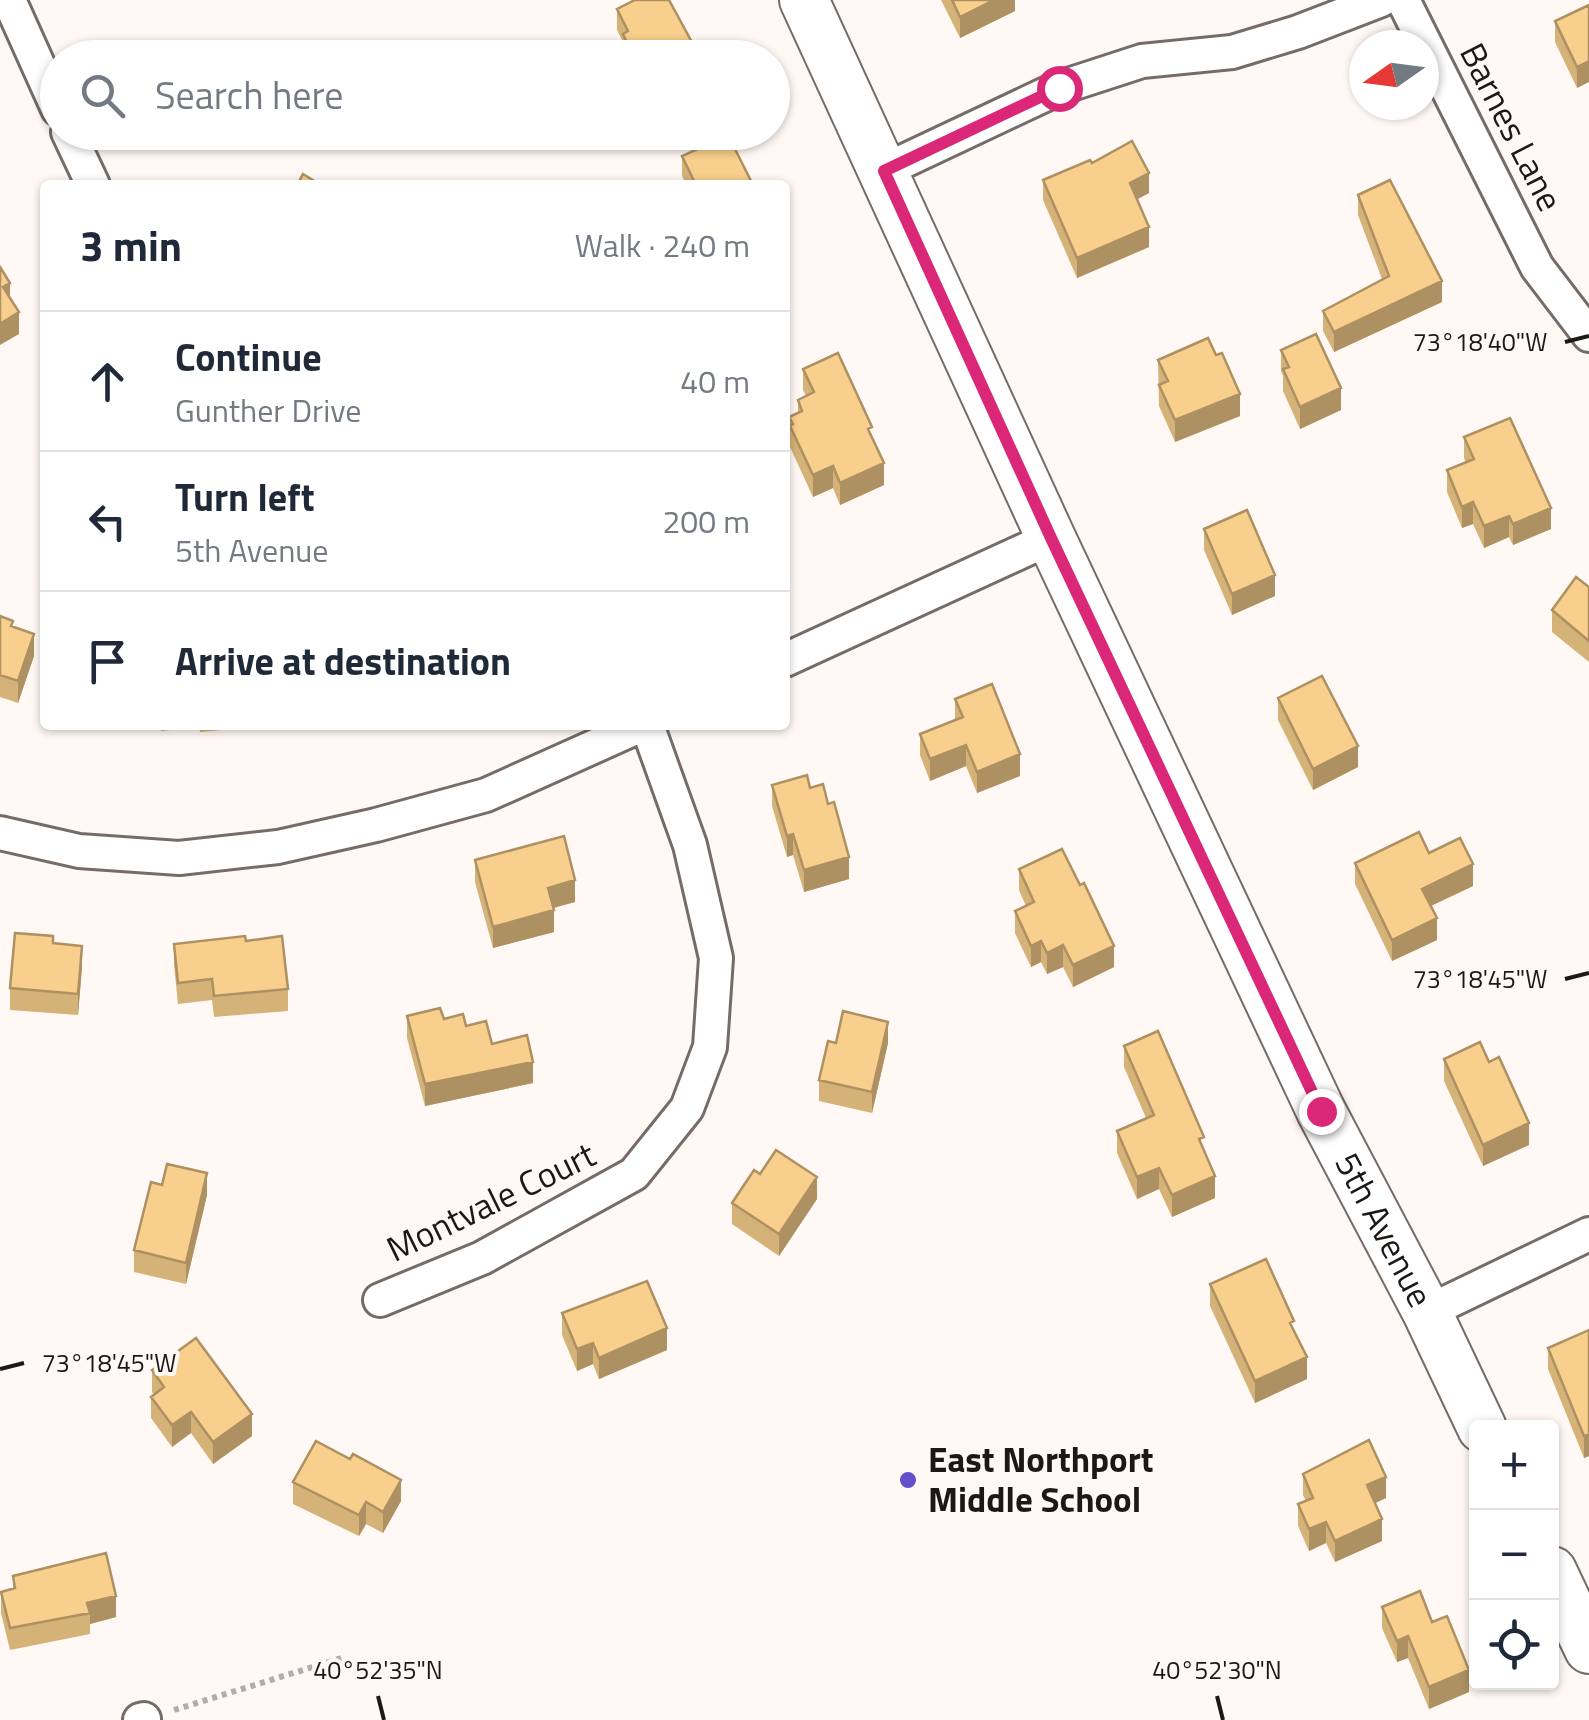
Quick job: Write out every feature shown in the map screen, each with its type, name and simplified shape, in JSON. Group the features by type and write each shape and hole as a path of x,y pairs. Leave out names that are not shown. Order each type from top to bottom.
{"street":[{"path":"9,0 40,69"},
{"name":"5th Avenue","path":"804,0 1051,538 1321,1111 1478,1420"},
{"path":"884,171 1059,88 1142,61 1232,52 1382,0"},
{"name":"Barnes Lane","path":"1402,0 1537,268 1589,335"},
{"path":"76,150 91,180"},
{"path":"790,658 1051,538"},
{"path":"0,833 79,851 180,858 278,847 376,826 486,795 633,730"},
{"name":"Montvale Court","path":"380,1300 482,1258 634,1174 686,1108 710,1046 716,958 690,845 646,730"},
{"path":"1426,1312 1589,1234"},
{"path":"1559,1586 1589,1649"}],"path":[{"path":"142,1719 345,1657"}],"building":[{"path":"635,0 669,0 691,40 626,40 623,34 628,31 617,9"},
{"path":"952,0 994,0 960,17"},
{"path":"1589,5 1589,61 1577,67 1555,21"},
{"path":"1132,141 1149,173 1130,183 1149,227 1077,258 1043,180 1090,160 1092,163"},
{"path":"695,150 736,150 750,180 694,180 682,156"},
{"path":"1390,180 1442,281 1334,332 1323,311 1389,276 1358,195"},
{"path":"0,267 10,283 3,287 19,312 0,324"},
{"path":"1316,334 1341,388 1300,407 1283,369 1289,367 1281,350"},
{"path":"1208,338 1216,355 1222,353 1240,394 1175,420 1159,385 1168,381 1158,360"},
{"path":"838,353 884,463 840,483 833,466 813,475 790,426 790,417 802,411 798,400 814,392 803,369"},
{"path":"1510,418 1551,508 1513,524 1509,516 1484,526 1473,502 1462,507 1447,470 1474,459 1464,437"},
{"path":"1247,510 1275,575 1232,594 1204,529"},
{"path":"1576,577 1589,587 1589,641 1552,610"},
{"path":"0,616 13,621 11,626 34,634 18,681 0,675"},
{"path":"1322,676 1358,746 1313,769 1278,698"},
{"path":"992,684 1020,754 977,772 966,745 930,759 920,734 963,717 955,699"},
{"path":"807,775 810,788 823,784 828,804 834,802 849,857 804,870 793,834 787,836 772,785"},
{"path":"1419,832 1429,853 1460,838 1473,864 1422,889 1437,918 1392,940 1355,863"},
{"path":"564,836 575,880 548,888 554,910 493,927 475,860"},
{"path":"1062,849 1080,885 1084,883 1114,946 1073,965 1063,945 1047,953 1041,941 1031,946 1015,911 1034,902 1019,869"},
{"path":"15,933 53,936 53,943 82,946 78,994 10,988"},
{"path":"245,936 246,941 282,936 288,989 214,996 212,979 178,983 174,944"},
{"path":"440,1008 444,1019 463,1014 466,1026 486,1021 492,1044 527,1035 533,1062 425,1084 407,1016"},
{"path":"843,1011 888,1022 872,1092 819,1080 828,1041 836,1043"},
{"path":"1158,1031 1204,1137 1199,1139 1215,1176 1172,1195 1159,1168 1137,1177 1117,1131 1154,1115 1124,1046"},
{"path":"1480,1042 1489,1062 1499,1057 1529,1123 1483,1145 1444,1059"},
{"path":"776,1150 817,1177 779,1234 732,1203 754,1170 760,1174"},
{"path":"167,1164 207,1173 186,1263 134,1250 151,1182 162,1185"},
{"path":"1266,1259 1307,1357 1255,1381 1210,1284"},
{"path":"647,1281 667,1328 599,1358 593,1343 577,1349 562,1313"},
{"path":"1589,1330 1589,1434 1584,1436 1548,1348"},
{"path":"196,1338 252,1414 213,1442 191,1412 172,1425 151,1397 164,1387 152,1370"},
{"path":"1369,1440 1386,1477 1367,1485 1382,1519 1335,1541 1326,1522 1309,1529 1298,1504 1313,1498 1303,1474"},
{"path":"316,1441 350,1459 353,1454 401,1480 383,1512 366,1502 359,1515 293,1482"},
{"path":"106,1553 116,1596 87,1603 90,1613 10,1628 1,1592 15,1588 13,1576"},
{"path":"1420,1591 1432,1622 1447,1616 1469,1670 1429,1687 1408,1636 1397,1641 1382,1607"}],"place":[{"name":"East Northport Middle School","path":"908,1480"}],"route":[{"path":"1059,88 884,171 1051,538 1321,1111"}]}
